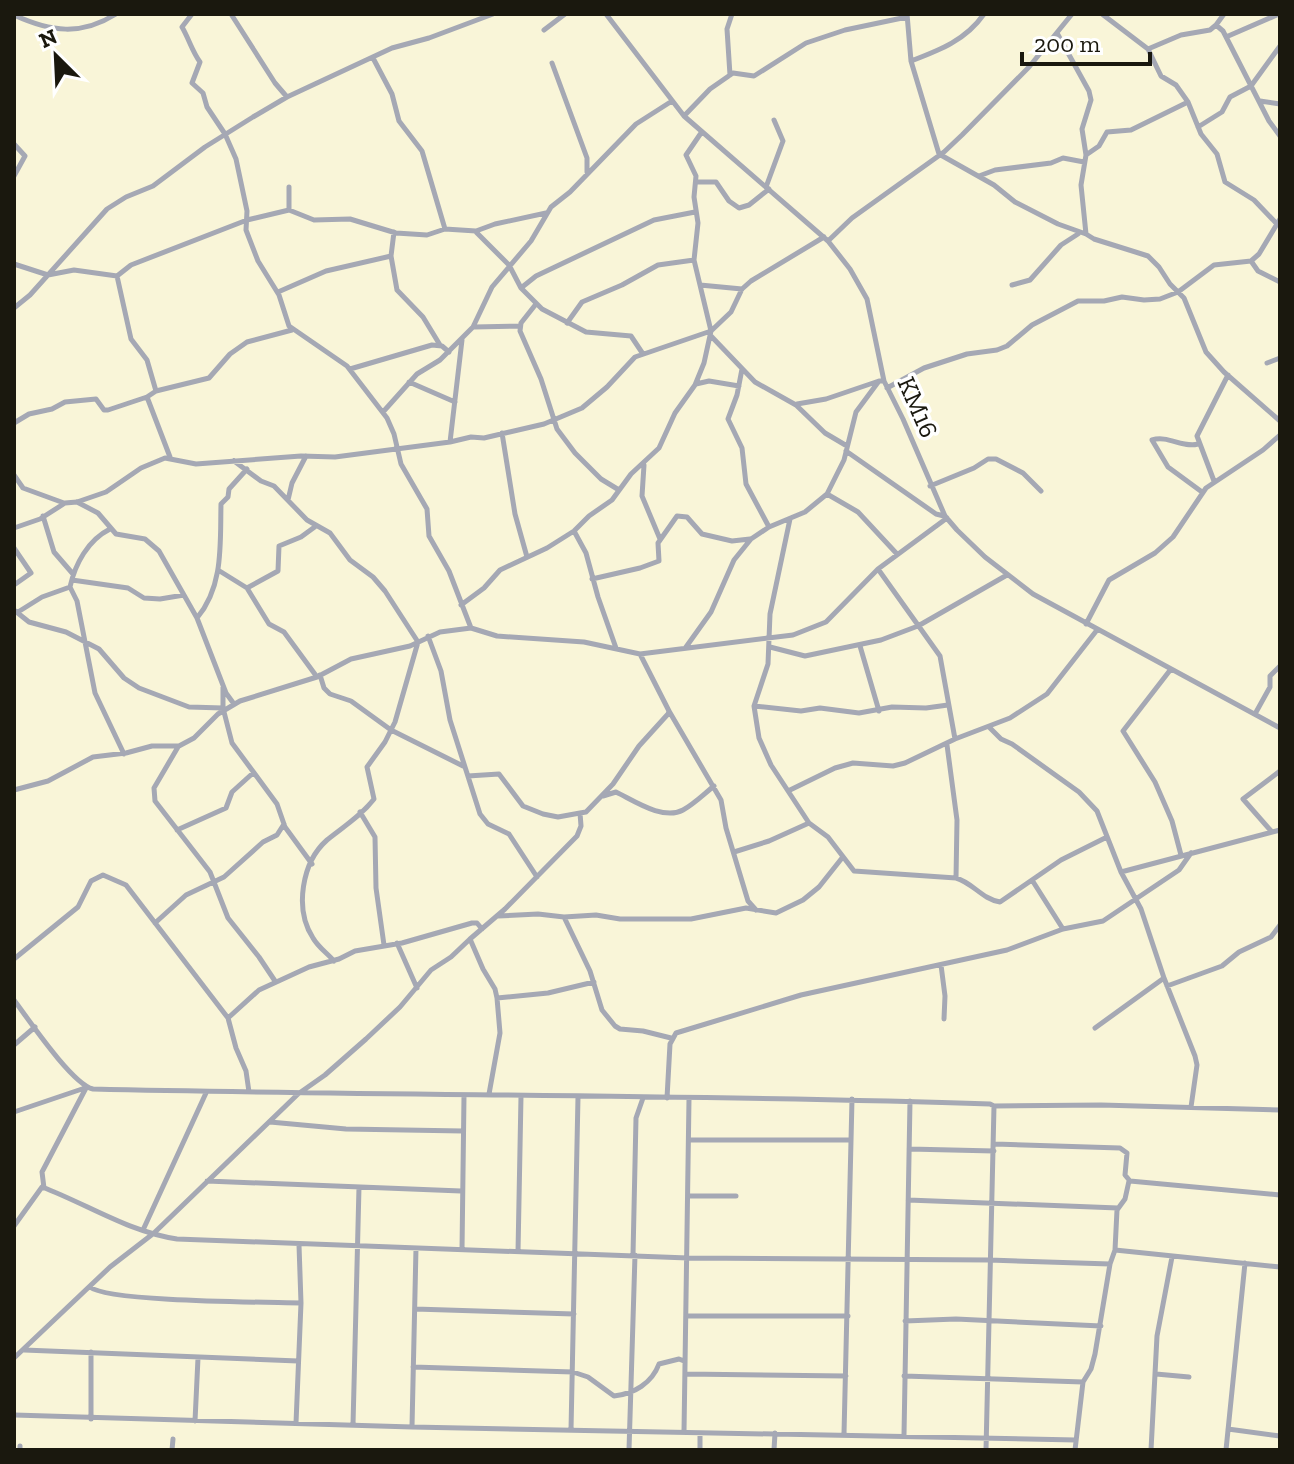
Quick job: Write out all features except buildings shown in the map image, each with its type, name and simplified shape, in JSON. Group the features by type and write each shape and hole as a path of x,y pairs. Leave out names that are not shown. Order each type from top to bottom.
{"street":[{"path":"14,15 49,27 75,30 99,25 116,14"},
{"path":"192,14 182,27 191,42 191,50 200,62 192,85 203,93 207,107 225,134 238,166 246,230 255,255 267,279 278,292 292,330 350,369 391,425 401,464 425,505 429,536 449,571 471,628"},
{"path":"231,14 287,97"},
{"path":"466,14 467,22"},
{"path":"14,308 30,295 107,209 153,186 225,134 287,97 392,48 493,14"},
{"path":"544,30 565,14"},
{"name":"KM16","path":"606,14 684,116 826,239 850,269 867,299 881,381 903,419 946,517 972,546 1033,594 1280,728"},
{"path":"730,75 727,29 732,14"},
{"path":"911,61 955,43 984,14"},
{"path":"14,475 23,488 65,503 77,502 106,492 148,464 170,457 196,464 306,456 327,458 502,433 554,420 582,408 632,360 711,333 733,309 742,289 760,275 826,239 939,154 994,104 1072,14"},
{"path":"887,388 924,368 949,359 1007,346 1032,325 1078,301 1122,297 1152,300 1178,292 1214,265 1251,261 1259,254 1275,221 1248,196 1225,182 1217,154 1198,127 1188,102 1176,85 1161,76 1148,49 1102,14"},
{"path":"1148,49 1216,25 1224,14"},
{"path":"1226,37 1279,14"},
{"path":"684,116 710,89 730,75 754,76 793,49 822,37 907,16 911,61 939,154 1015,202 1094,239 1148,256 1188,304 1206,352 1280,421"},
{"path":"1216,25 1226,37 1269,121 1280,136"},
{"path":"1057,33 1091,100 1082,129 1085,158 1081,185 1083,234"},
{"path":"1198,127 1222,112 1230,97 1251,86 1280,46"},
{"path":"373,58 392,94 399,121 422,151 445,229"},
{"path":"552,63 587,158 587,173"},
{"path":"382,412 409,382 449,352 473,327 487,296 531,241 546,213 636,124 672,101"},
{"path":"1259,101 1280,104"},
{"path":"978,176 995,170 1051,163 1063,158 1085,158 1099,146 1107,132 1131,130 1188,102"},
{"path":"696,182 716,182 729,201 739,208 749,205 767,188 783,141 774,120"},
{"path":"461,605 484,588 500,570 547,548 612,500 631,474 659,448 675,413 695,385 711,333 694,260 698,223 695,212 696,182 686,155 701,133"},
{"path":"14,144 25,156 14,176"},
{"path":"289,187 289,210"},
{"path":"14,264 48,275 74,270 117,276 131,265 247,220 289,210 314,220 350,219 394,232 427,235 445,229 476,231 546,213"},
{"path":"521,288 536,276 654,220 695,212"},
{"path":"476,231 509,265 521,288 536,304 567,323 592,333 631,336 643,354"},
{"path":"394,232 391,256 397,290 423,317 440,345 449,352"},
{"path":"1012,285 1030,280 1061,245 1083,234"},
{"path":"278,292 326,271 391,256"},
{"path":"567,323 582,302 658,265 694,260"},
{"path":"1251,261 1258,271 1280,282"},
{"path":"117,276 131,339 147,360 156,391"},
{"path":"700,285 742,289"},
{"path":"520,326 536,304"},
{"path":"473,327 520,326"},
{"path":"520,326 554,420 575,453 601,479 619,490"},
{"path":"14,423 29,414 52,409 65,402 96,399 105,411 156,391 209,378 230,354 247,342 292,330"},
{"path":"711,333 755,382 796,405 825,433 936,514 946,517"},
{"path":"450,442 462,339"},
{"path":"350,369 440,345"},
{"path":"1267,363 1280,358"},
{"path":"742,369 728,419 742,448 746,484 769,527"},
{"path":"1214,481 1198,444 1198,432 1228,375"},
{"path":"695,385 709,381 739,386"},
{"path":"796,405 881,381"},
{"path":"686,648 711,612 734,560 751,539 812,507 827,494 847,449 856,412 881,381"},
{"path":"409,382 455,402"},
{"path":"147,397 170,457"},
{"path":"502,433 515,514 527,557"},
{"path":"1086,624 1109,580 1165,544 1202,492 1280,435"},
{"path":"1198,444 1161,438 1152,440 1168,467 1202,492"},
{"path":"288,500 292,483 306,456"},
{"path":"930,486 988,459 996,459 1023,473 1041,491"},
{"path":"233,461 261,481 274,486 316,526 330,533 353,563 378,582 418,642 406,691 391,730 368,763 374,799 327,841 312,864 303,886 307,923 314,941 334,961"},
{"path":"592,579 659,561 660,539 642,496 644,465"},
{"path":"197,618 211,601 218,570 221,504 228,497 229,489 247,469"},
{"path":"827,494 858,512 897,554"},
{"path":"77,502 98,513 110,529 122,536 145,539 155,546 197,618 223,685 234,704"},
{"path":"14,528 65,503"},
{"path":"660,539 674,518 683,515 702,534 732,541 751,539"},
{"path":"43,516 54,552 72,581 95,693 124,754"},
{"path":"14,790 48,781 93,757 124,754 152,746 179,746 194,738 223,709 234,704 318,676 351,659 400,649 428,636 471,628 497,636 556,640 640,654 686,648 770,644 826,622 878,569 946,517"},
{"path":"790,519 770,614 770,644 763,681 754,706 762,749 809,823 828,837 842,858 858,872 956,878 997,902 1071,854 1107,837"},
{"path":"247,588 278,571 279,546 301,537 316,526"},
{"path":"72,581 80,559 97,537 110,529"},
{"path":"574,531 586,553 616,648"},
{"path":"14,548 31,573 14,585"},
{"path":"878,569 940,656 955,739"},
{"path":"218,570 247,588 269,624 284,632 330,694 351,701 391,730 463,766"},
{"path":"770,644 792,655 805,656 860,646 918,626 1007,575"},
{"path":"185,595 144,598 128,588 72,581 16,611 29,622 66,632 99,649 124,678 139,688 189,707 223,709"},
{"path":"788,791 843,766 867,762 893,766 955,739 990,728 1047,694 1097,630"},
{"path":"428,636 444,681 450,720 463,766 480,814 488,824 509,834 537,877"},
{"path":"860,646 879,711"},
{"path":"640,654 721,800 726,828 748,901 756,910"},
{"path":"1255,714 1270,687 1272,671 1280,666"},
{"path":"1171,669 1123,731 1155,782 1172,821 1181,855"},
{"path":"223,685 223,709 232,743 277,804 284,824 312,864"},
{"path":"754,706 801,711 820,708 849,713 948,705"},
{"path":"468,776 499,774 523,806 543,814 566,817 586,812 613,784 639,746 669,711"},
{"path":"990,728 1091,802 1097,811 1121,872 1141,909 1196,1060 1191,1107"},
{"path":"947,745 957,820 956,878"},
{"path":"179,746 153,795 216,881 228,918 275,981"},
{"path":"1278,831 1243,799 1280,771"},
{"path":"177,830 226,808 232,792 253,773"},
{"path":"599,798 616,792 648,807 675,813 685,809 714,786"},
{"path":"360,812 375,837 376,888 384,945"},
{"path":"14,1358 116,1262 154,1233 298,1094 366,1039 431,970 451,957 498,916 577,836 581,826 580,813"},
{"path":"734,852 809,823"},
{"path":"155,923 186,895 216,881 263,842 277,835 284,824"},
{"path":"1121,872 1278,831"},
{"path":"667,1098 671,1038 680,1031 716,1023 801,995 1007,950 1063,929 1103,921 1181,868 1191,853"},
{"path":"498,916 523,913 564,917 596,915 620,919 691,919 742,908 776,913 803,900 829,877 842,858"},
{"path":"14,959 78,907 88,886 101,875 126,885 228,1018 246,1071 249,1092"},
{"path":"1032,880 1063,929"},
{"path":"1141,909 1147,893"},
{"path":"564,917 594,982 602,1010 617,1028 671,1038"},
{"path":"228,1018 259,990 309,967 334,961 355,951 475,922 482,929"},
{"path":"1167,986 1222,966 1239,952 1271,937 1280,925"},
{"path":"470,939 497,998 500,1033 489,1094"},
{"path":"397,943 417,988"},
{"path":"941,965 944,1019"},
{"path":"1095,1028 1164,978"},
{"path":"497,998 548,993 594,982"},
{"path":"14,1000 67,1070 86,1088"},
{"path":"14,1045 35,1027"},
{"path":"14,1112 86,1088 206,1093 852,1099 994,1106 1280,1110"},
{"path":"44,1188 42,1172 86,1088"},
{"path":"143,1230 206,1093"},
{"path":"462,1250 464,1096"},
{"path":"518,1252 521,1096"},
{"path":"571,1430 578,1097"},
{"path":"629,1450 636,1118 643,1098"},
{"path":"684,1432 689,1099"},
{"path":"844,1434 852,1099"},
{"path":"904,1435 910,1101"},
{"path":"986,1450 994,1106"},
{"path":"269,1122 346,1129 463,1131"},
{"path":"689,1140 851,1140"},
{"path":"909,1149 1123,1149 1127,1157 1125,1178 1129,1181 1280,1195"},
{"path":"206,1181 461,1191"},
{"path":"1075,1450 1083,1382 1091,1369 1101,1326 1115,1250 1113,1240 1118,1208 1125,1199 1129,1181"},
{"path":"353,1425 359,1187"},
{"path":"14,1226 38,1190 44,1188 90,1210 177,1239 575,1255 1110,1264"},
{"path":"688,1196 736,1196"},
{"path":"908,1200 1118,1208"},
{"path":"296,1423 301,1303 299,1245"},
{"path":"412,1427 416,1248"},
{"path":"1115,1250 1280,1267"},
{"path":"1151,1450 1157,1336 1172,1257"},
{"path":"1226,1450 1245,1263"},
{"path":"90,1287 100,1293 130,1296 301,1303"},
{"path":"415,1309 574,1314"},
{"path":"687,1316 848,1316"},
{"path":"905,1321 1101,1326"},
{"path":"23,1350 298,1361"},
{"path":"91,1352 91,1419"},
{"path":"195,1421 198,1357"},
{"path":"413,1367 573,1372 588,1377 614,1396 630,1394 653,1378 659,1364 679,1359 684,1361"},
{"path":"685,1374 846,1376"},
{"path":"1156,1374 1189,1377"},
{"path":"904,1376 1083,1382"},
{"path":"14,1415 700,1434 1076,1440"},
{"path":"1228,1429 1280,1436"},
{"path":"774,1450 775,1433"},
{"path":"700,1434 700,1450"},
{"path":"172,1450 173,1439"}]}
